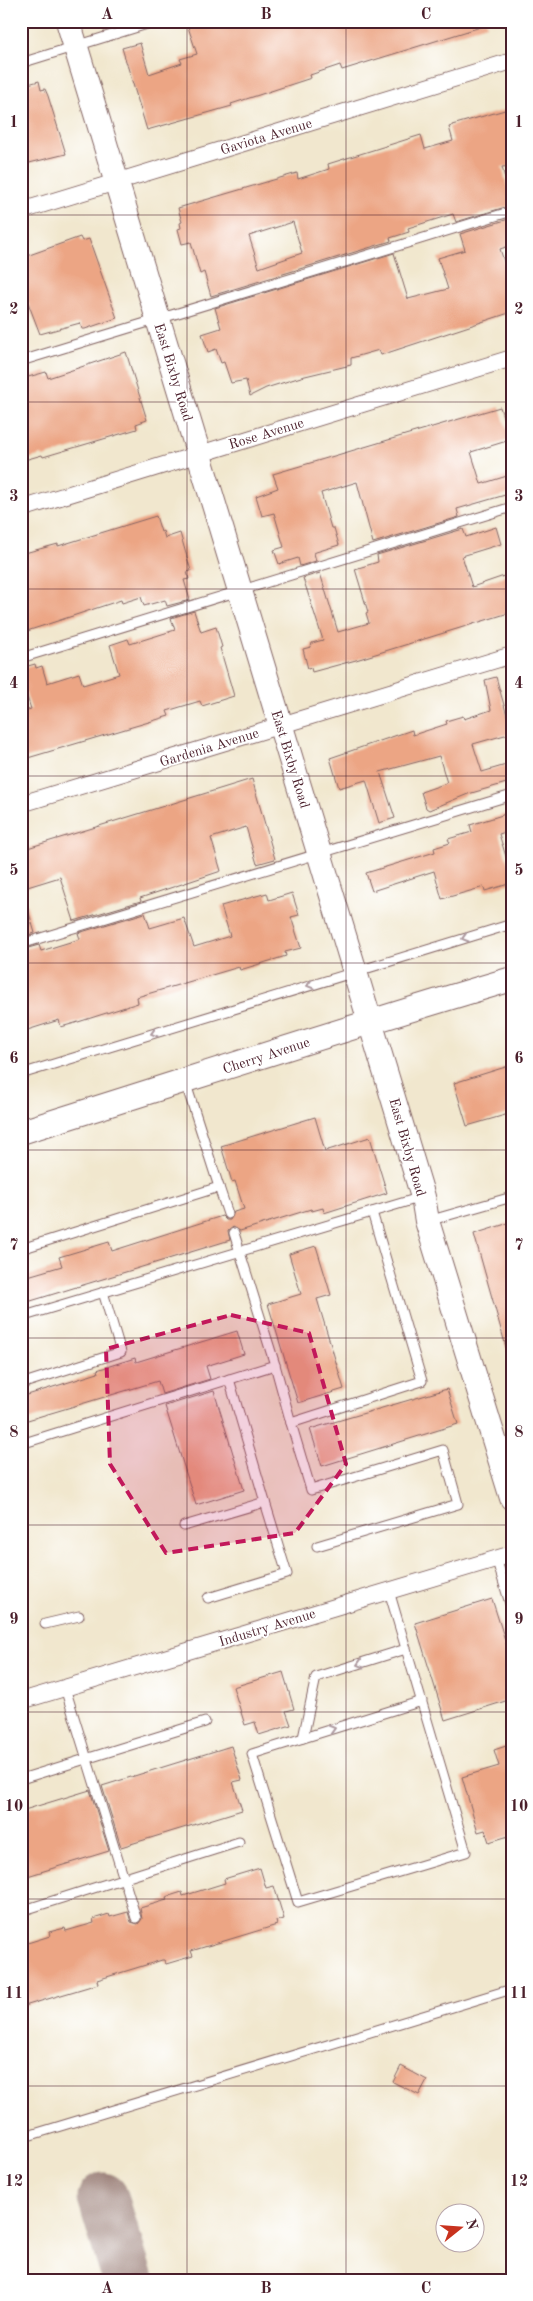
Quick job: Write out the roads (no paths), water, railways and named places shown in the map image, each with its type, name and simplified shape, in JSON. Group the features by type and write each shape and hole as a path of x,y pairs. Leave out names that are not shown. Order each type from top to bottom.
{"street":[{"name":"East Bixby Road","path":"68,21 371,1021 423,1197 427,1221 512,1498"},
{"name":"Gaviota Avenue","path":"21,211 512,61"},
{"name":"Rose Avenue","path":"21,508 512,358"},
{"name":"Gardenia Avenue","path":"21,804 512,655"},
{"name":"Cherry Avenue","path":"21,1132 371,1021 512,979"},
{"name":"Industry Avenue","path":"21,1701 504,1556"}],"lane":[{"path":"21,63 157,21"},
{"path":"21,361 512,211"},
{"path":"21,658 512,507"},
{"path":"21,944 512,795"},
{"path":"21,1074 512,924"},
{"path":"185,1081 228,1214"},
{"path":"21,1249 220,1188"},
{"path":"21,1316 423,1197"},
{"path":"427,1221 512,1197"},
{"path":"291,1423 422,1381 372,1212"},
{"path":"234,1233 275,1364 311,1490 443,1450 458,1504 317,1546"},
{"path":"21,1384 121,1352 103,1292"},
{"path":"21,1444 275,1364"},
{"path":"208,1598 287,1574 229,1379"},
{"path":"184,1526 265,1502"},
{"path":"504,1556 512,1610"},
{"path":"389,1591 422,1701 466,1852 298,1902 252,1754 422,1701"},
{"path":"45,1624 79,1616"},
{"path":"303,1738 316,1677 406,1649"},
{"path":"65,1688 136,1918"},
{"path":"21,1778 205,1722"},
{"path":"21,1911 239,1842"},
{"path":"21,2138 512,1989"}]}
